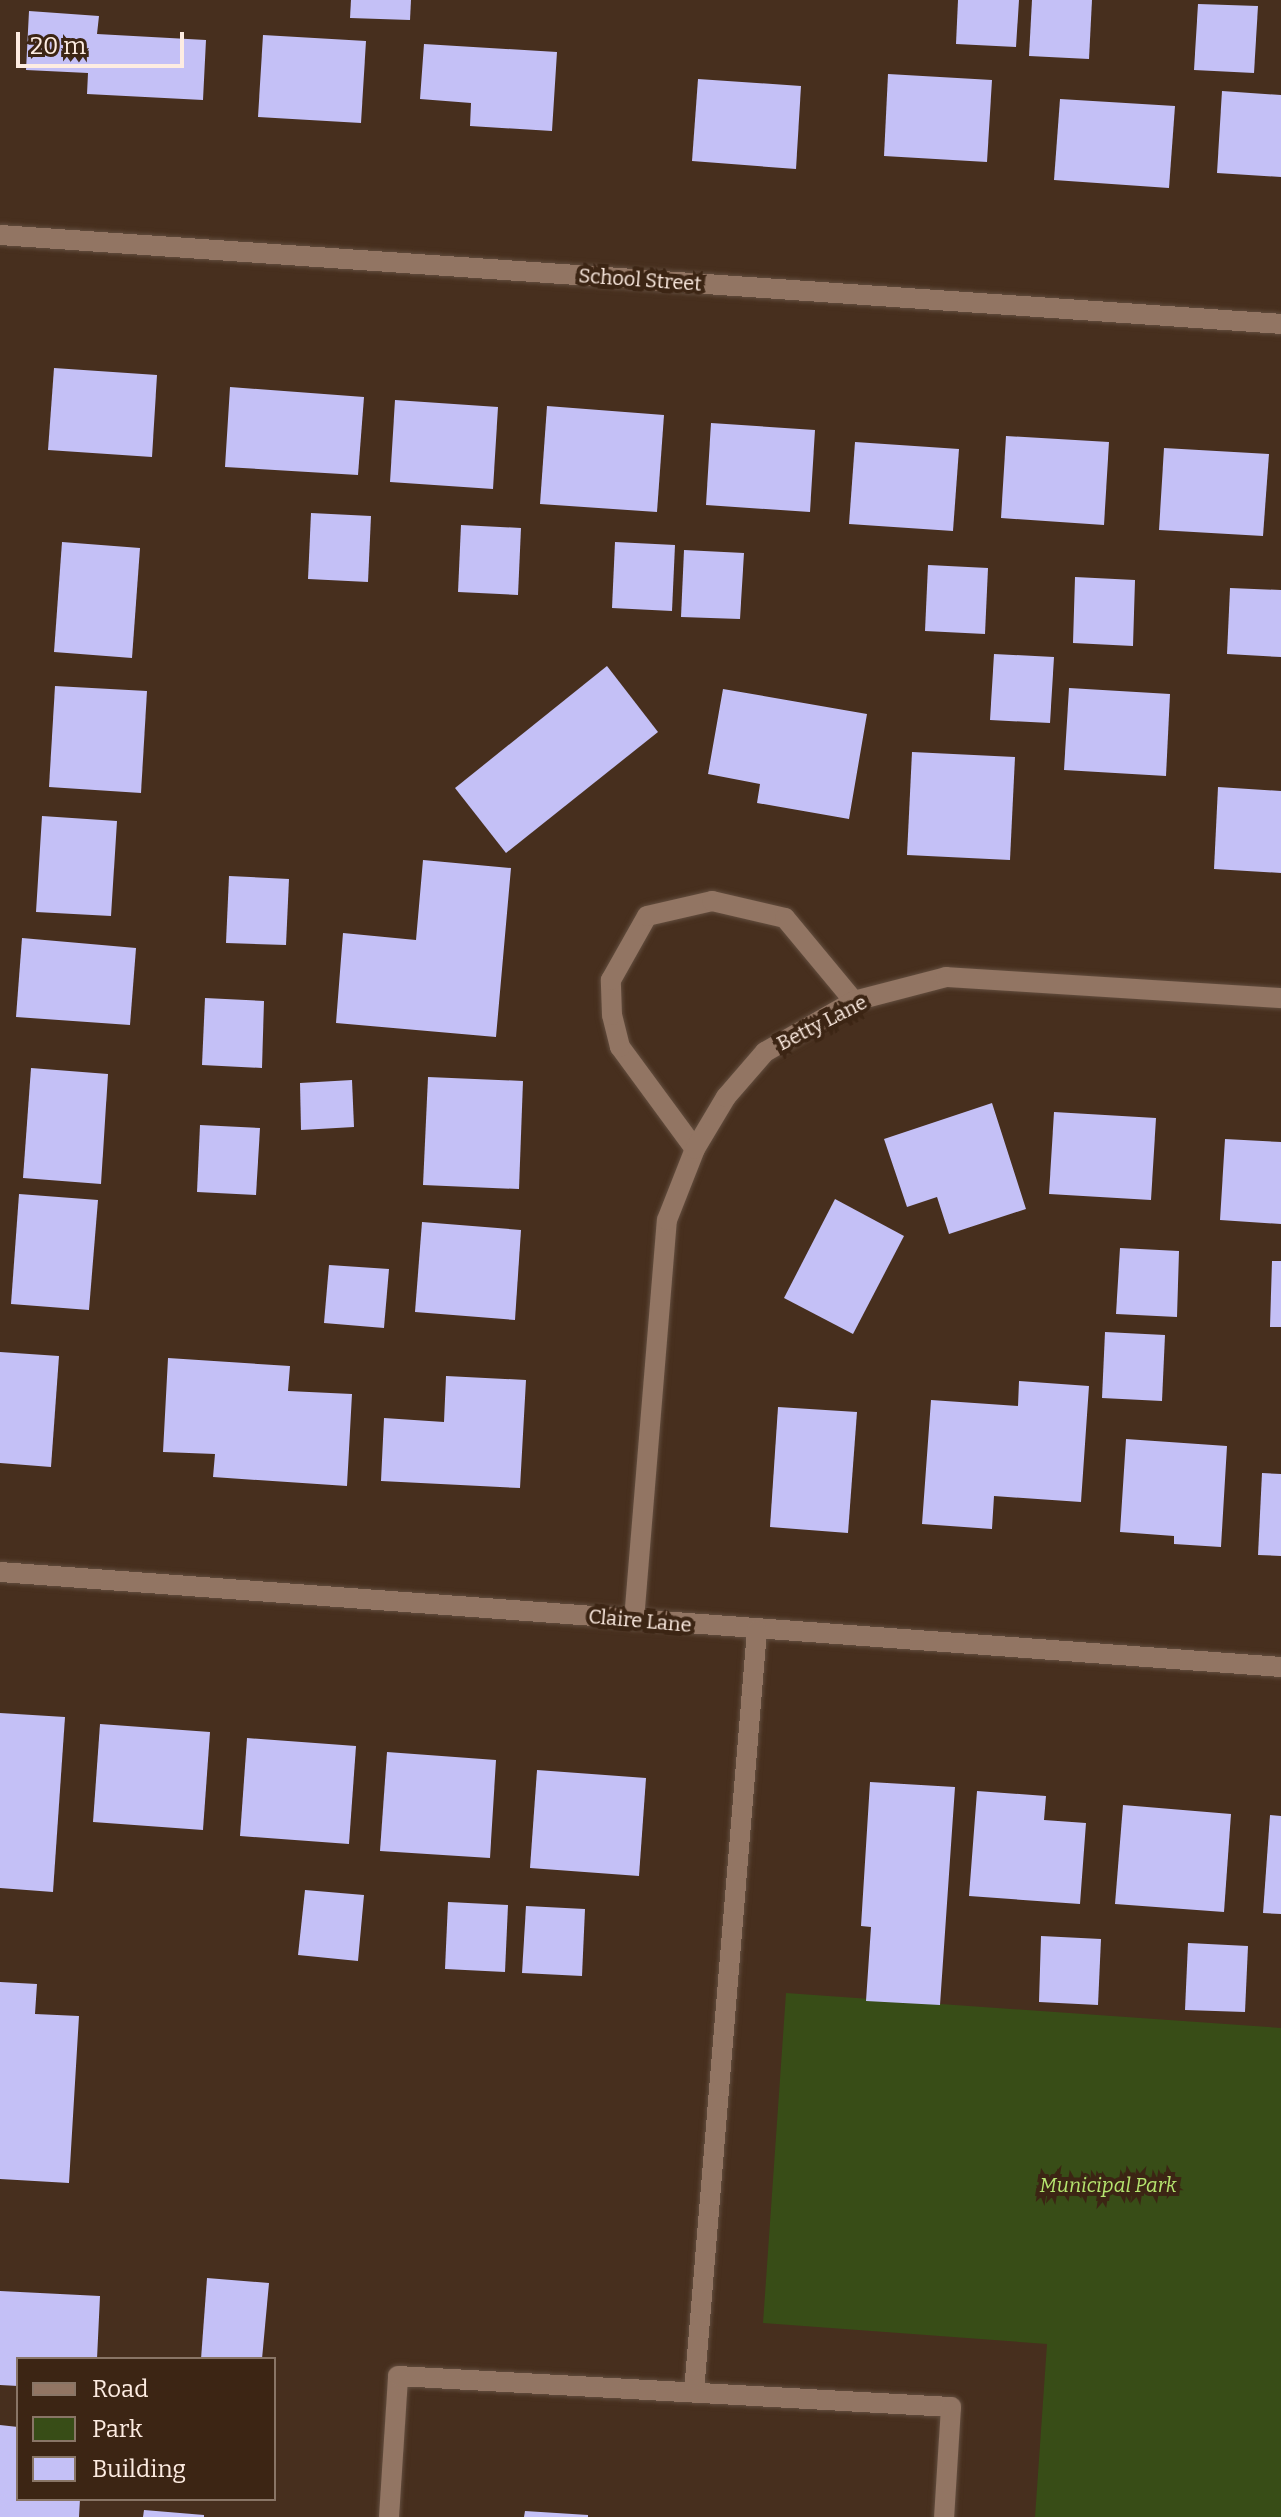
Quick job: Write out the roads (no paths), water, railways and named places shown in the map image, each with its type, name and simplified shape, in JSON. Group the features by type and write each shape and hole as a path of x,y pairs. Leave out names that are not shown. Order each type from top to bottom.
{"street":[{"name":"School Street","path":"0,235 1281,324"},
{"path":"695,1149 620,1047 612,1015 611,980 647,916 712,901 785,918 854,1001"},
{"name":"Betty Lane","path":"634,1620 667,1220 695,1149 726,1097 765,1052 854,1001 946,977 1281,998"},
{"name":"Claire Lane","path":"0,1572 757,1631 1281,1667"},
{"path":"694,2392 757,1631"},
{"path":"389,2517 398,2376 951,2407 944,2517"}],"park label":[{"name":"Municipal Park","path":"1108,2185"}]}
